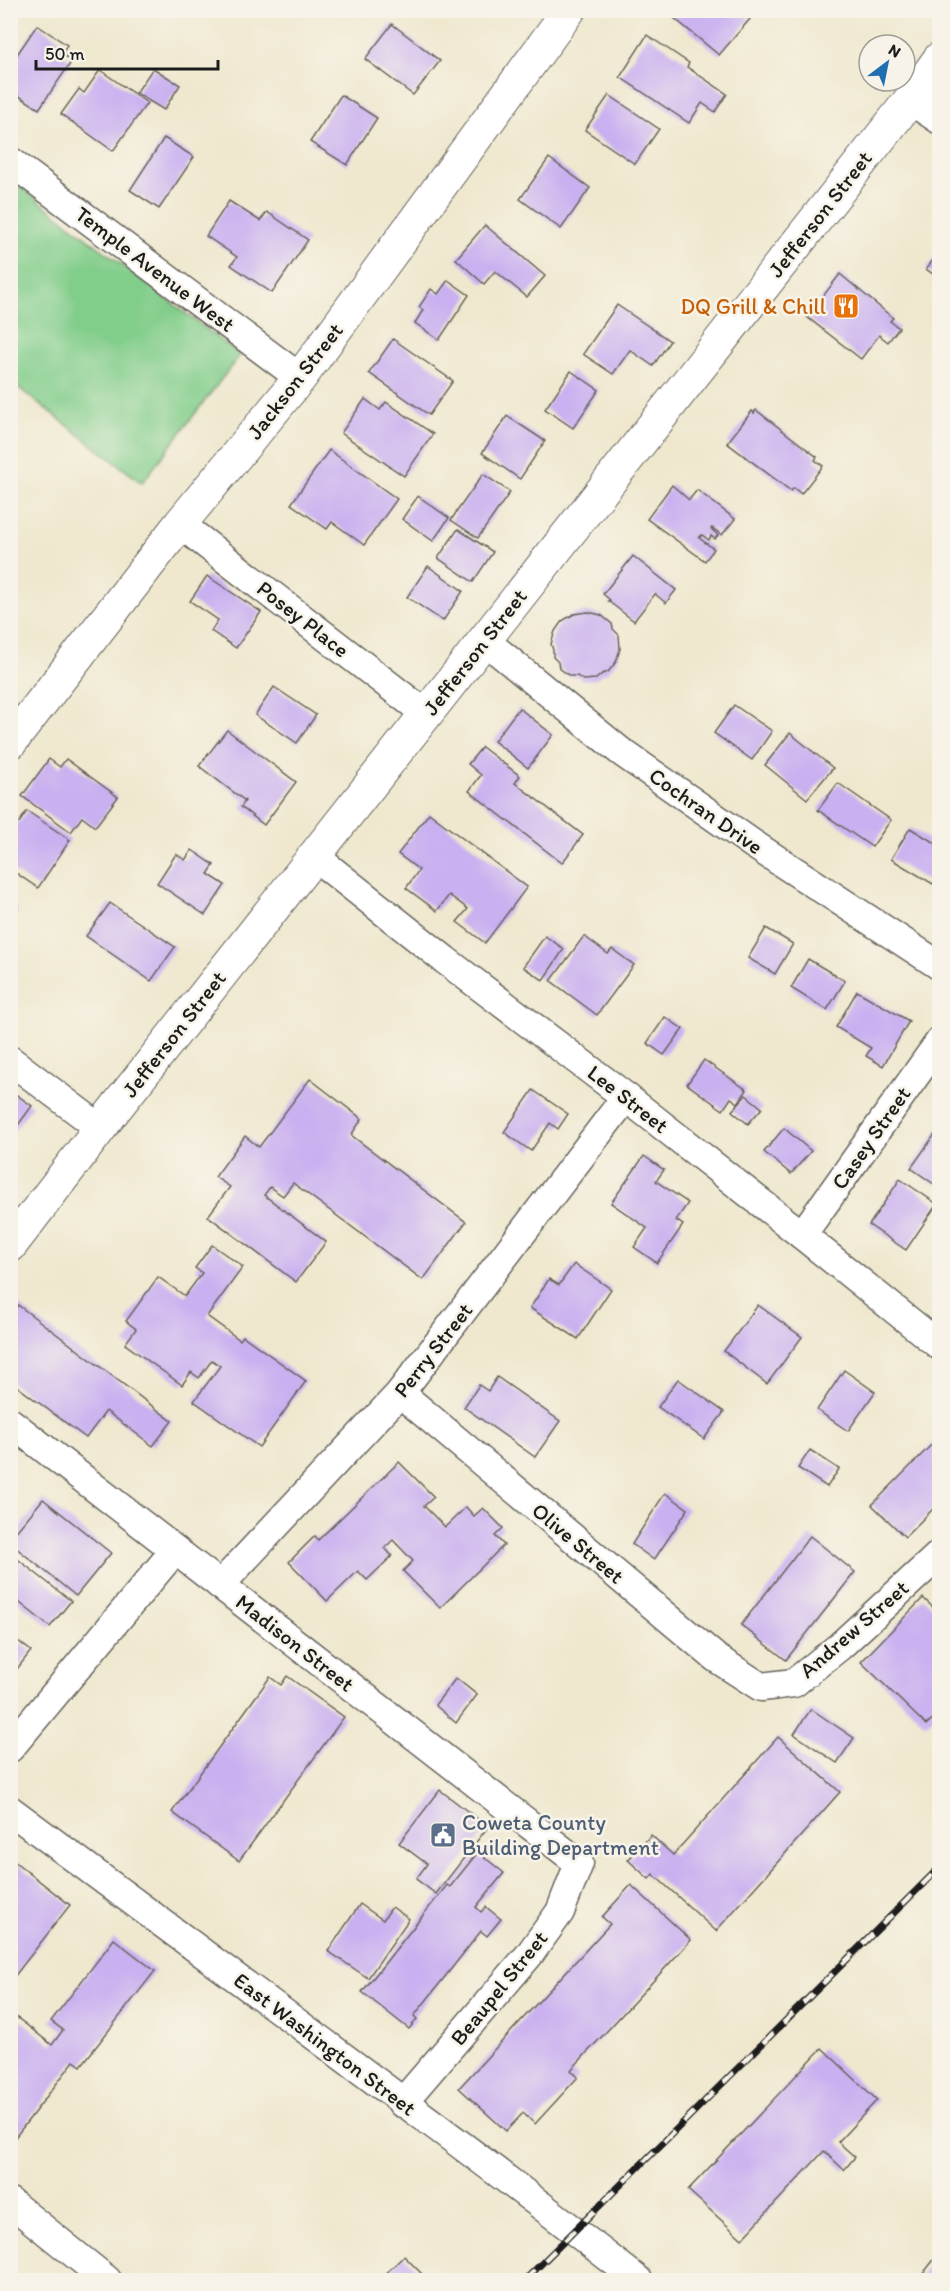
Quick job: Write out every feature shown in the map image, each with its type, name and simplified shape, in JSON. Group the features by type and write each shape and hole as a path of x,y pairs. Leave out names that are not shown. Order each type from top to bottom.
{"main road":[{"name":"Jackson Street","path":"10,743 180,524 300,378 569,10"},
{"name":"Jefferson Street","path":"10,1246 100,1128 910,100 939,58"}],"street":[{"path":"910,100 939,120"},
{"name":"Temple Avenue West","path":"10,161 300,378"},
{"name":"Posey Place","path":"180,524 426,714"},
{"name":"Cochran Drive","path":"484,640 620,751 753,844 939,966"},
{"name":"Lee Street","path":"314,856 802,1235 939,1346"},
{"name":"Casey Street","path":"802,1235 939,1041"},
{"path":"10,1060 100,1128"},
{"name":"Perry Street","path":"220,1585 400,1394 626,1098"},
{"name":"Olive Street","path":"400,1394 716,1658 761,1687"},
{"name":"Madison Street","path":"10,1422 579,1863"},
{"path":"10,1748 175,1550"},
{"name":"Andrew Street","path":"761,1687 794,1683 840,1646 939,1554"},
{"name":"East Washington Street","path":"10,1810 402,2103 510,2180 638,2280"},
{"name":"Beaupel Street","path":"402,2103 529,1955 560,1911 579,1863"},
{"path":"10,2202 107,2280"}],"green space":[{"path":"10,179 240,355 142,483 11,382"}],"building":[{"path":"670,10 740,10 750,19 719,55 668,13"},
{"path":"392,24 440,61 413,95 365,59"},
{"path":"37,25 67,45 62,54 72,61 39,109 10,90 10,65"},
{"path":"647,35 689,63 687,67 727,94 715,112 702,103 689,123 620,77"},
{"path":"153,68 180,85 164,110 136,93"},
{"path":"100,70 147,103 113,151 61,114 79,89 84,93"},
{"path":"341,95 377,118 347,165 310,142"},
{"path":"609,95 659,129 635,164 585,130"},
{"path":"164,138 194,157 159,209 130,190"},
{"path":"549,158 590,188 561,229 520,199"},
{"path":"229,201 260,221 267,212 308,240 272,293 231,265 237,257 206,236"},
{"path":"485,225 545,276 527,297 495,271 484,284 456,259"},
{"path":"937,255 940,257 940,279 926,269"},
{"name":"DQ Grill & Chill","path":"840,274 893,318 890,321 899,328 888,342 879,335 861,359 807,317"},
{"path":"448,280 469,295 439,340 415,323 423,310 419,307 431,289 438,294"},
{"path":"617,305 670,341 653,366 630,350 613,374 583,354"},
{"path":"393,339 453,381 429,415 369,373"},
{"path":"571,371 599,390 573,428 545,409"},
{"path":"365,399 380,410 386,402 433,434 404,476 341,433"},
{"path":"756,410 817,457 815,460 823,466 801,494 794,488 791,491 727,443 752,411 754,413"},
{"path":"507,416 545,441 520,479 482,453"},
{"path":"329,450 397,499 364,545 332,522 327,529 291,504"},
{"path":"483,474 510,492 478,538 451,520"},
{"path":"672,485 689,500 697,490 735,519 722,535 711,529 718,535 715,539 711,536 709,540 702,535 699,538 714,549 705,561 647,519"},
{"path":"418,496 449,518 433,541 402,519"},
{"path":"458,529 493,552 473,582 438,558"},
{"path":"633,556 676,590 666,603 655,594 634,621 608,601 610,600 603,594"},
{"path":"428,566 463,591 443,621 407,597"},
{"path":"207,576 261,612 236,648 211,631 218,620 190,601"},
{"path":"588,612 601,615 612,624 613,629 619,635 620,649 616,662 608,672 596,679 583,680 577,676 570,676 559,668 558,662 553,657 551,644 555,631 562,621 574,614"},
{"path":"274,687 316,715 297,743 255,715"},
{"path":"734,705 772,731 752,760 714,733"},
{"path":"519,708 553,735 528,768 494,741"},
{"path":"227,730 296,782 264,825 241,807 245,801 199,766"},
{"path":"790,733 833,768 807,799 765,765"},
{"path":"482,747 520,776 515,783 583,835 562,863 469,791 481,775 468,764"},
{"path":"49,759 60,767 66,759 118,797 95,827 82,817 71,832 22,796"},
{"path":"838,783 891,820 872,847 818,810"},
{"path":"27,811 70,840 38,888 10,869 10,820 11,818 19,823"},
{"path":"429,813 527,887 485,943 457,922 468,909 449,895 437,911 406,888 419,870 398,854"},
{"path":"910,828 940,846 940,874 933,884 891,859"},
{"path":"192,850 214,865 208,874 225,885 205,915 157,883 176,854 185,860"},
{"path":"10,903 18,909 10,920"},
{"path":"110,903 175,947 151,981 86,936"},
{"path":"766,928 793,944 775,974 748,958"},
{"path":"545,936 564,949 543,980 523,967"},
{"path":"584,936 608,954 612,949 634,965 597,1015 551,981"},
{"path":"808,959 845,981 827,1010 791,988"},
{"path":"857,991 909,1021 883,1066 866,1056 871,1048 836,1027"},
{"path":"665,1017 683,1029 664,1055 647,1043"},
{"path":"704,1060 747,1090 738,1103 731,1098 723,1110 687,1084"},
{"path":"310,1079 362,1119 351,1135 466,1222 423,1280 293,1183 283,1196 270,1187 264,1195 326,1242 296,1282 208,1216 230,1187 215,1177 245,1136 259,1147"},
{"path":"10,1090 32,1106 10,1136"},
{"path":"533,1090 568,1114 558,1129 550,1123 531,1151 504,1132"},
{"path":"746,1095 762,1108 748,1124 732,1111"},
{"path":"940,1127 940,1176 934,1184 911,1168"},
{"path":"784,1128 811,1151 791,1174 764,1152"},
{"path":"644,1156 664,1170 656,1181 688,1203 676,1220 683,1225 657,1263 634,1247 647,1228 611,1203"},
{"path":"900,1179 937,1204 906,1250 869,1225"},
{"path":"212,1245 243,1267 207,1316 240,1340 243,1336 306,1381 259,1447 194,1401 220,1366 212,1360 199,1378 191,1372 182,1385 125,1344 136,1329 126,1321 158,1277 185,1296 202,1273 195,1268"},
{"path":"574,1264 611,1289 578,1339 530,1308 549,1279 559,1285"},
{"path":"18,1305 172,1421 153,1446 106,1411 86,1438 10,1381 10,1315"},
{"path":"758,1305 802,1337 767,1384 724,1351"},
{"path":"844,1370 875,1392 848,1431 817,1410"},
{"path":"497,1377 560,1421 535,1457 464,1407 479,1385 488,1391"},
{"path":"678,1379 724,1412 704,1439 658,1407"},
{"path":"940,1436 940,1502 905,1537 872,1505"},
{"path":"810,1450 839,1469 827,1487 798,1468"},
{"path":"399,1462 434,1497 424,1506 445,1527 466,1507 474,1516 483,1508 503,1528 495,1536 504,1545 440,1608 403,1571 413,1561 393,1540 385,1548 392,1556 367,1580 358,1571 327,1601 289,1562 315,1536 318,1540"},
{"path":"665,1493 688,1509 654,1560 632,1544"},
{"path":"43,1499 111,1553 76,1596 10,1543 10,1539"},
{"path":"810,1536 855,1572 786,1660 741,1625"},
{"path":"10,1553 71,1601 50,1627 10,1595"},
{"path":"923,1598 940,1614 940,1712 926,1725 861,1662"},
{"path":"10,1635 31,1651 10,1678"},
{"path":"287,1676 344,1717 239,1861 172,1812 270,1677 281,1685"},
{"path":"456,1678 477,1695 456,1723 435,1705"},
{"path":"811,1709 854,1738 837,1763 794,1734"},
{"path":"778,1737 840,1792 716,1931 653,1874 649,1879 628,1860 651,1835 673,1855"},
{"name":"Coweta County Building Department","path":"440,1790 488,1827 436,1894 416,1879 427,1864 399,1843"},
{"path":"478,1852 504,1873 476,1907 481,1912 486,1907 501,1919 487,1936 481,1931 414,2016 417,2019 409,2029 362,1992 447,1885 450,1887"},
{"path":"10,1858 70,1905 10,1982"},
{"path":"631,1885 691,1940 571,2070 578,2077 535,2124 523,2113 506,2131 459,2088 610,1924 602,1917"},
{"path":"360,1904 383,1920 392,1907 409,1919 368,1978 328,1951"},
{"path":"114,1939 155,1971 81,2066 74,2061 10,2144 10,2012 52,2045 63,2030 51,2021"},
{"path":"822,2048 877,2100 838,2142 855,2157 844,2170 824,2151 742,2239 688,2190"},
{"path":"940,2252 940,2280 918,2280"},
{"path":"404,2256 428,2280 379,2280"}],"railway":[{"path":"525,2280 940,1867"}],"place":[{"name":"DQ Grill & Chill","path":"846,306"},
{"name":"Coweta County Building Department","path":"443,1835"}]}
